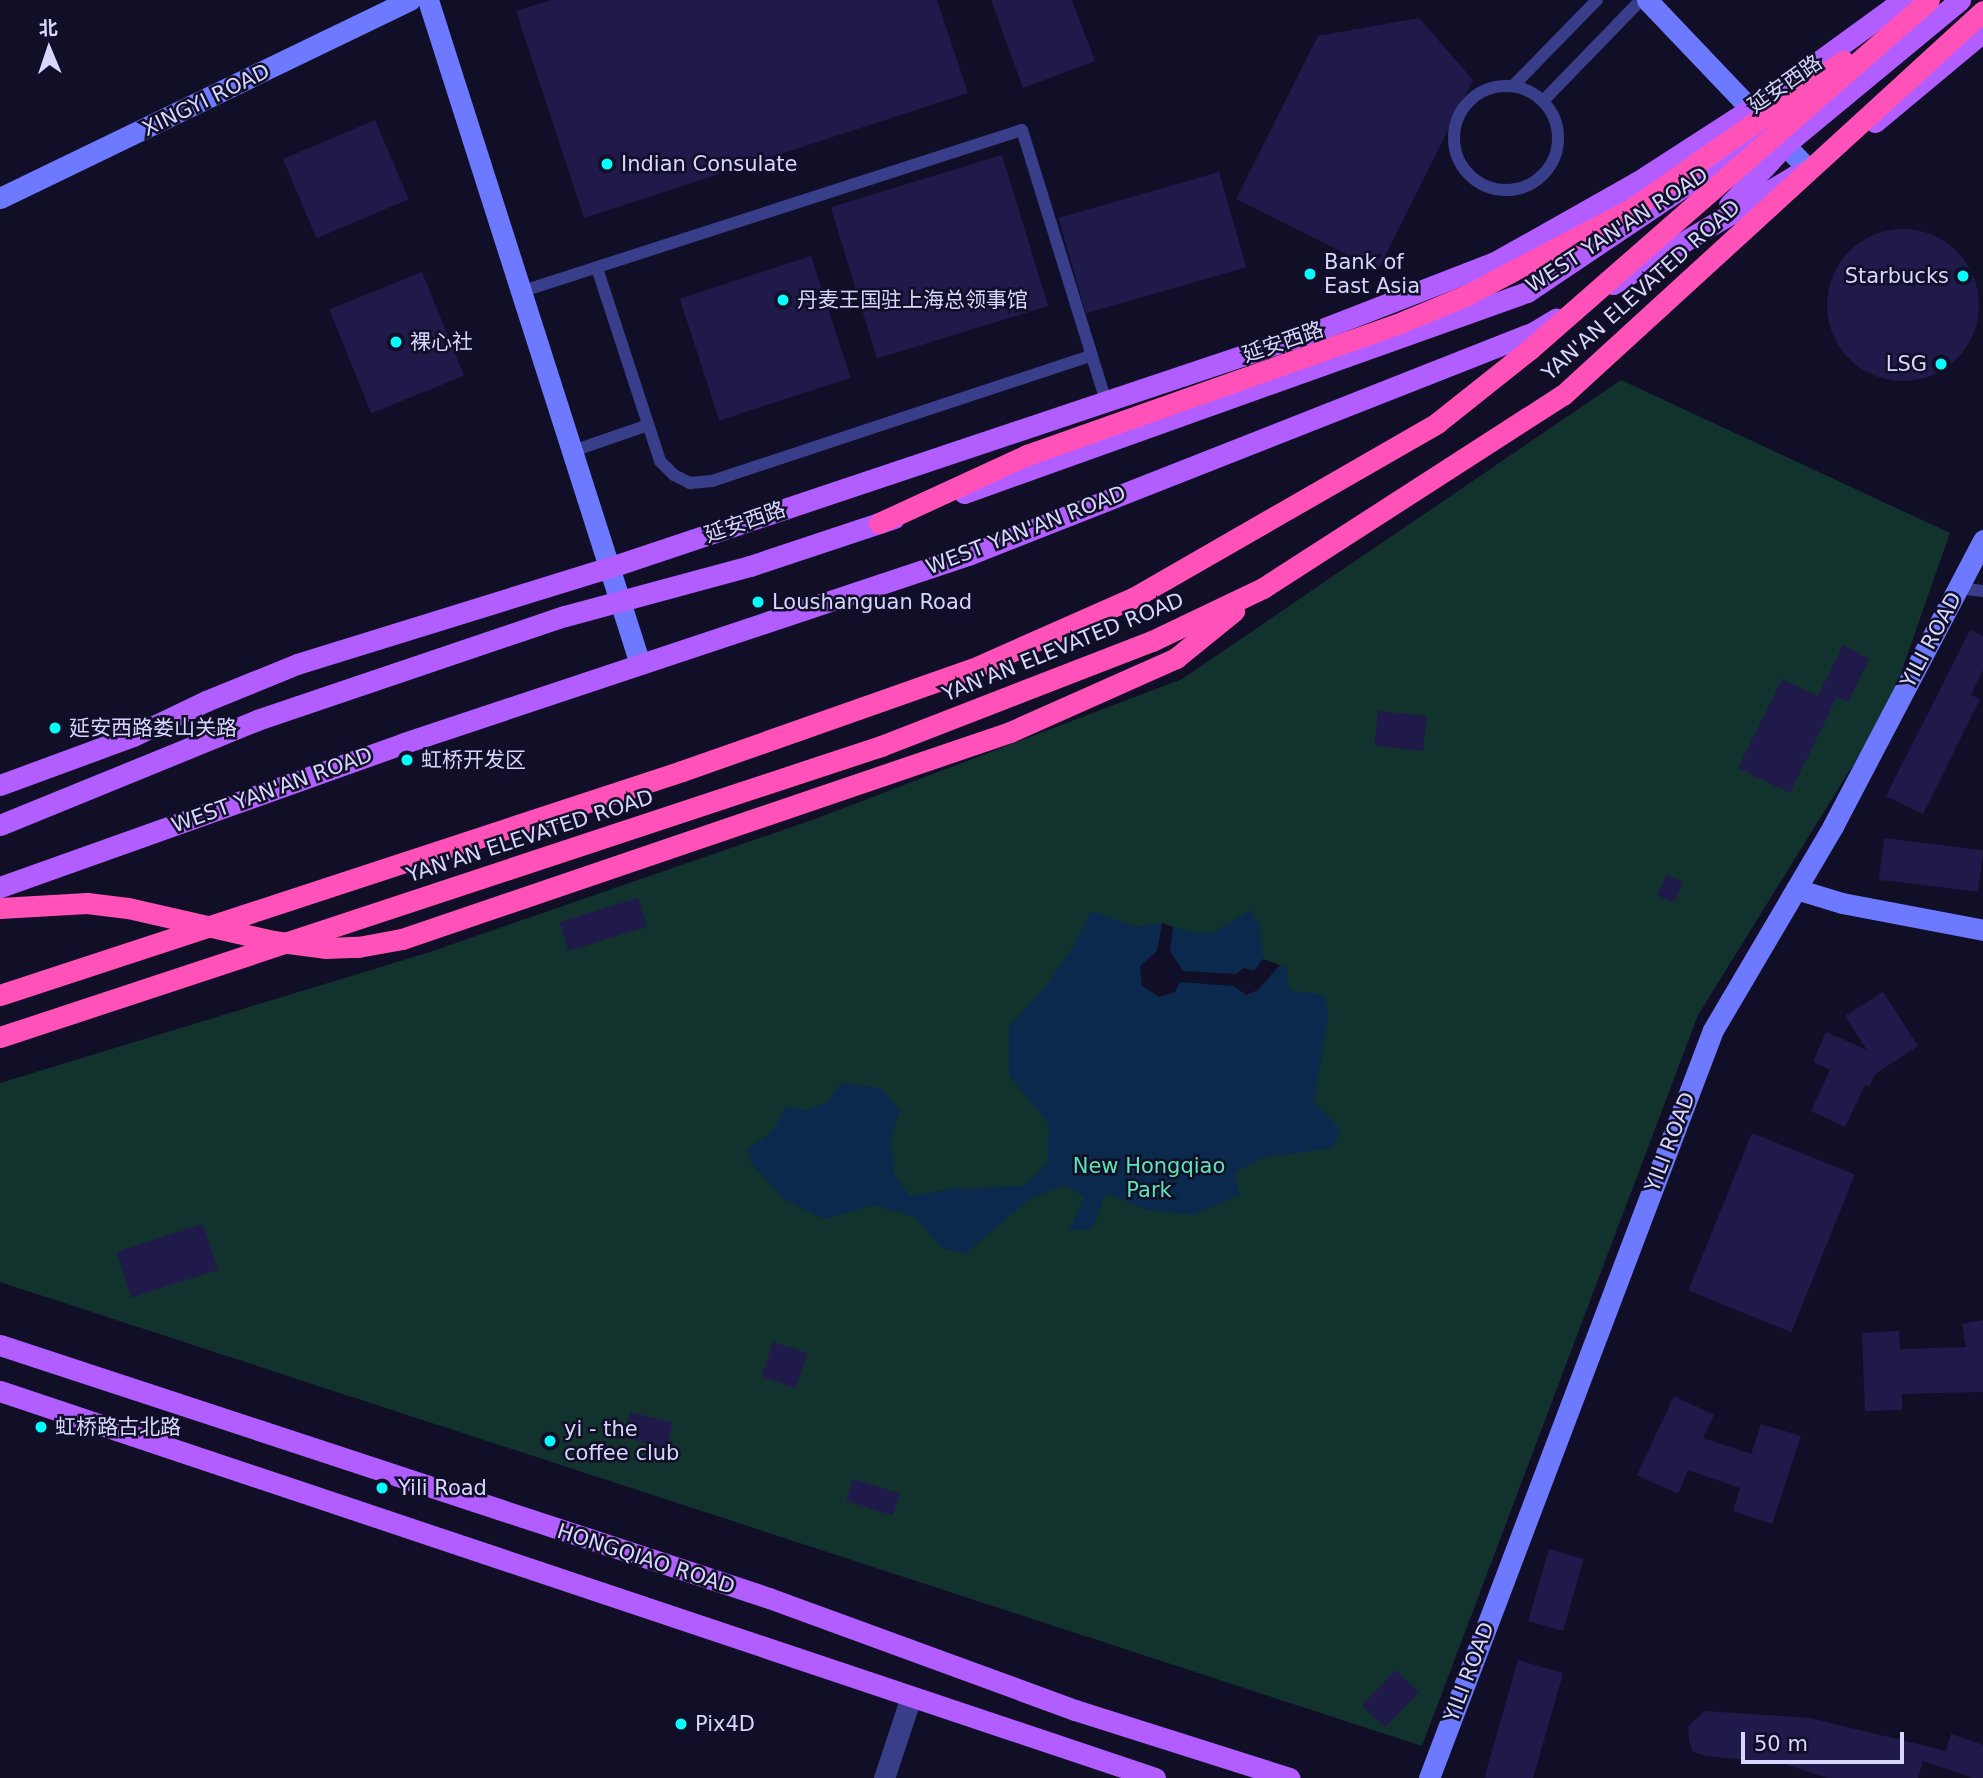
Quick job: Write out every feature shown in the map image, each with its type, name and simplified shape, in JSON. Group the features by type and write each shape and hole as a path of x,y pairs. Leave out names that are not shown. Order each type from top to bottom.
{"highway":[{"path":"879,523 1027,455 1395,325 1467,295 1631,209 1917,3"},
{"name":"YAN'AN ELEVATED ROAD","path":"0,995 682,771 946,678 1133,598 1437,423 1531,349 1917,3"},
{"name":"YAN'AN ELEVATED ROAD","path":"0,1037 881,746 1152,641 1263,588 1563,395 1983,11"},
{"path":"0,908 87,903 154,914 273,941 325,948 358,947 440,927 1010,732 1176,657 1263,588"}],"main road":[{"path":"1711,225 1786,144 1960,0"},
{"name":"延安西路","path":"608,568 1322,329 1495,262 1637,182 1917,3"},
{"name":"WEST YAN'AN ROAD","path":"0,825 257,719 618,601 750,566 879,523 1527,292 1772,128 1917,3"},
{"name":"WEST YAN'AN ROAD","path":"0,887 404,743 968,555 1534,332 1853,141 1983,32"},
{"path":"0,785 132,736 206,701 298,664 608,568"},
{"name":"HONGQIAO ROAD","path":"0,1345 769,1598 1075,1710 1290,1778"},
{"path":"0,1391 1155,1778"}],"street":[{"name":"XINGYI ROAD","path":"0,198 410,0"},
{"path":"428,0 570,452 640,664"},
{"path":"1647,0 1752,107 1807,168"},
{"name":"YILI ROAD","path":"1429,1778 1713,1030 1833,827 1983,540"},
{"path":"1796,889 1842,902 1983,930"},
{"path":"884,1778 911,1697"}],"lane":[{"path":"1513,86 1598,0"},
{"path":"1543,101 1641,0"},
{"path":"1513,86 1529,90 1543,101 1554,115 1559,132 1558,150 1550,166 1538,179 1522,188 1504,190 1487,187 1472,177 1461,164 1454,133 1459,117 1474,98 1496,87 1513,86"},
{"path":"520,292 1022,130 1106,401"},
{"path":"597,268 660,461 674,475 690,483 712,481 1092,355"},
{"path":"570,452 648,425"},
{"path":"1958,588 1983,591"}],"green space":[{"name":"New Hongqiao Park","path":"1621,380 1950,533 1889,707 1698,1015 1422,1746 0,1282 0,1083 430,952 815,819 1182,679"}],"water":[{"path":"1250,910 1260,927 1263,959 1287,968 1289,990 1325,995 1328,1017 1314,1102 1341,1130 1333,1148 1261,1158 1234,1173 1240,1195 1193,1215 1143,1209 1106,1193 1092,1229 1069,1230 1085,1197 1064,1185 1028,1200 965,1254 941,1248 915,1217 874,1205 824,1219 784,1199 751,1163 748,1149 774,1130 785,1107 806,1110 828,1102 840,1083 881,1088 900,1111 891,1136 894,1173 910,1196 950,1189 1023,1186 1048,1163 1048,1123 1009,1075 1009,1027 1044,988 1073,947 1091,911 1137,927 1162,923 1186,931 1213,933"}],"pier":[{"path":"1162,923 1173,927 1170,951 1183,971 1235,974 1244,968 1254,971 1263,959 1280,965 1258,990 1246,995 1234,986 1180,982 1175,992 1159,997 1142,986 1140,966 1157,951"}],"building":[{"path":"551,0 937,0 968,93 584,218 516,11"},
{"path":"991,0 1072,0 1095,61 1023,88"},
{"path":"1419,18 1473,80 1378,270 1236,199 1318,36"},
{"path":"375,120 409,199 317,238 283,159"},
{"path":"1002,155 1048,306 877,358 831,207"},
{"path":"1219,172 1246,267 1086,313 1058,218"},
{"path":"1903,229 1932,234 1957,251 1974,276 1979,305 1974,334 1957,359 1932,376 1903,381 1874,376 1849,359 1832,334 1827,305 1832,276 1849,251 1874,234"},
{"path":"811,256 851,378 719,420 680,299"},
{"name":"裸心社","path":"422,272 464,376 371,413 329,309"},
{"path":"1970,630 1983,636 1983,670 1971,695 1980,699 1923,814 1886,796"},
{"path":"1843,645 1869,659 1848,702 1837,697 1790,793 1738,768 1782,679 1818,696"},
{"path":"1378,711 1427,716 1423,751 1374,746"},
{"path":"1884,838 1983,850 1978,892 1879,880"},
{"path":"1666,875 1683,882 1674,902 1658,895"},
{"path":"638,898 647,927 568,951 560,922"},
{"path":"1883,992 1918,1046 1875,1074 1869,1087 1865,1085 1845,1127 1811,1111 1830,1070 1813,1062 1826,1032 1867,1050 1845,1016"},
{"path":"1752,1133 1855,1175 1791,1332 1688,1291"},
{"path":"203,1224 218,1270 131,1298 116,1252"},
{"path":"1983,1320 1983,1392 1902,1394 1902,1410 1865,1411 1862,1333 1899,1331 1900,1349 1966,1347 1962,1324"},
{"path":"773,1342 807,1353 796,1388 762,1377"},
{"path":"1674,1396 1714,1415 1703,1438 1751,1454 1761,1424 1801,1436 1772,1524 1733,1511 1740,1488 1688,1470 1678,1494 1637,1475"},
{"path":"630,1412 673,1423 666,1448 624,1437"},
{"path":"853,1479 900,1493 893,1515 846,1501"},
{"path":"1549,1549 1584,1559 1563,1631 1528,1621"},
{"path":"1518,1660 1563,1673 1533,1778 1484,1777"},
{"path":"1396,1670 1419,1692 1385,1727 1362,1705"},
{"path":"1705,1711 1810,1718 1946,1751 1951,1734 1983,1745 1983,1778 1973,1778 1923,1761 1918,1778 1828,1778 1781,1763 1706,1756 1693,1752 1688,1726"}],"place":[{"name":"Indian Consulate","path":"607,164"},
{"name":"Bank of East Asia","path":"1310,274"},
{"name":"Starbucks","path":"1963,276"},
{"name":"丹麦王国驻上海总领事馆","path":"783,300"},
{"name":"裸心社","path":"396,342"},
{"name":"LSG","path":"1941,364"},
{"name":"Loushanguan Road","path":"758,602"},
{"name":"延安西路娄山关路","path":"55,728"},
{"name":"虹桥开发区","path":"407,760"},
{"name":"虹桥路古北路","path":"41,1427"},
{"name":"yi - the coffee club","path":"550,1441"},
{"name":"Yili Road","path":"382,1488"},
{"name":"Pix4D","path":"681,1724"}]}
